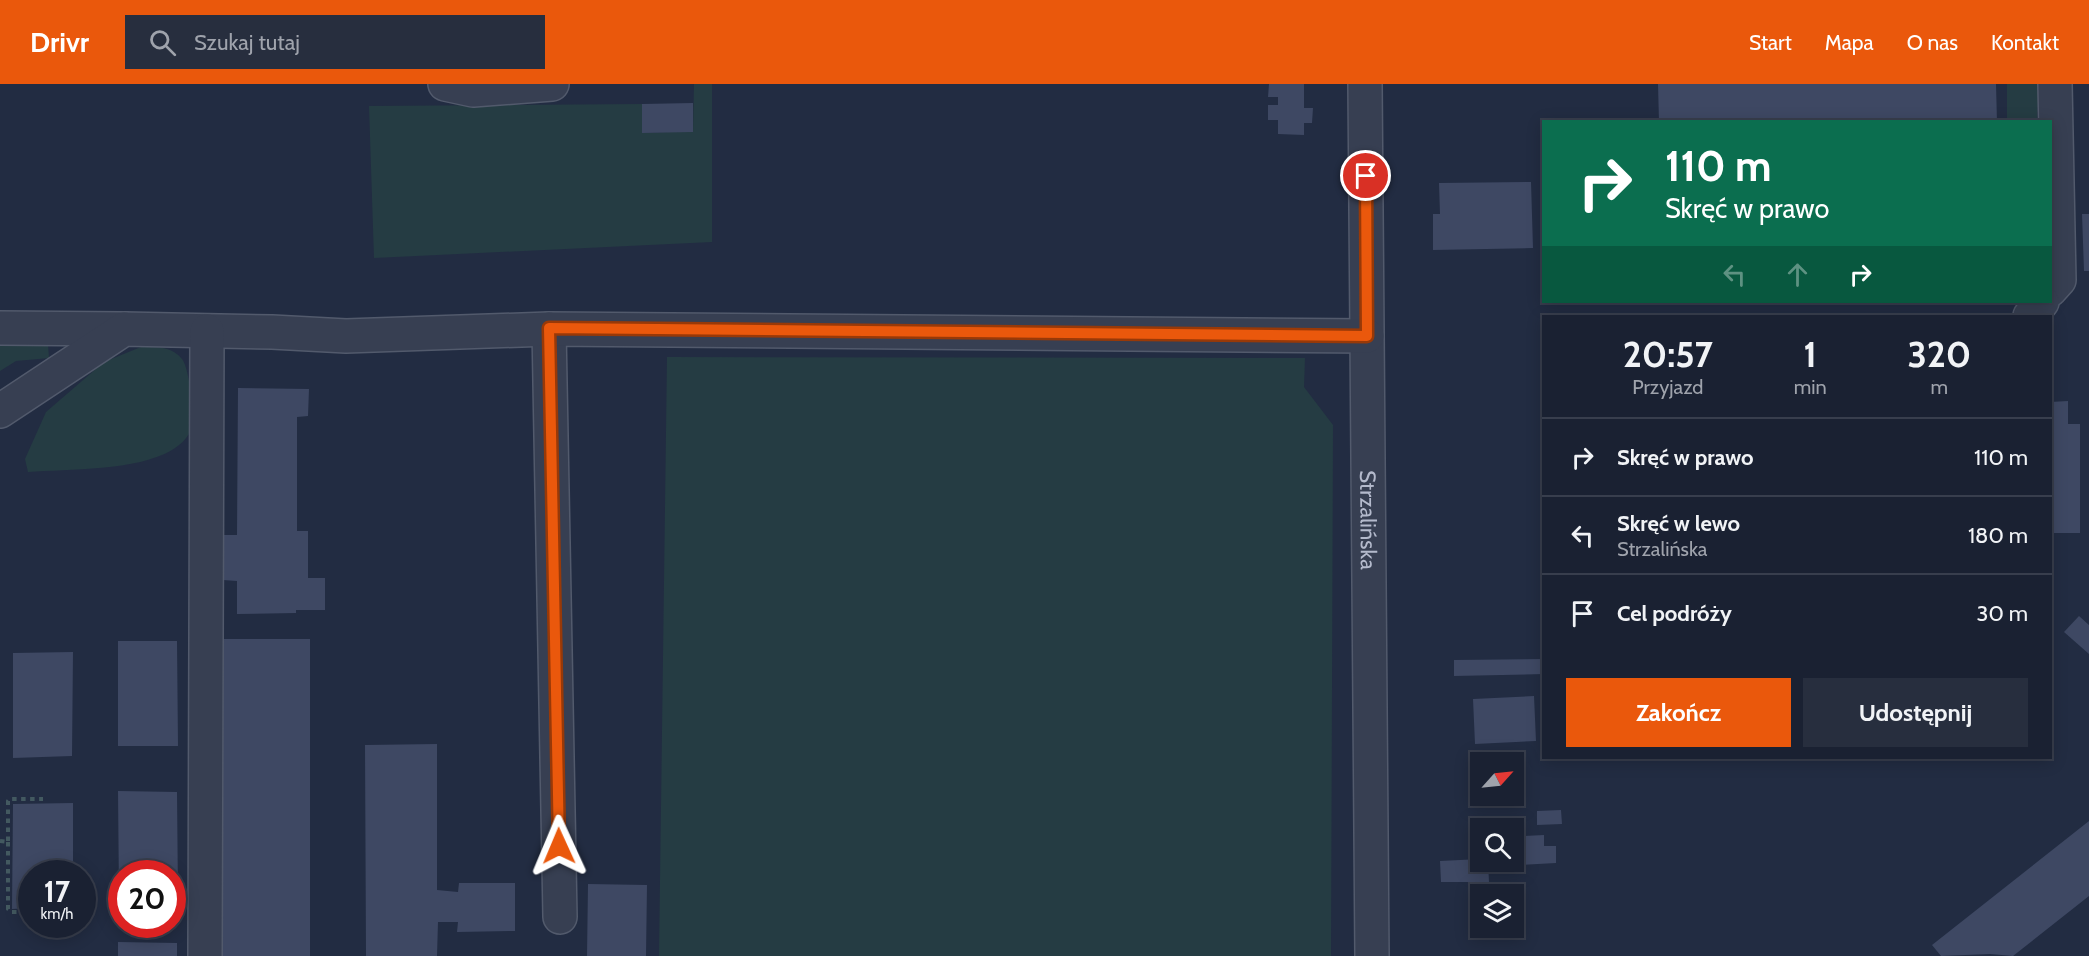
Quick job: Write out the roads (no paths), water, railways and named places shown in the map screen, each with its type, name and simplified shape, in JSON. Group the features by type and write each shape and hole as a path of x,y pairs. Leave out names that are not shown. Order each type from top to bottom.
{"street":[{"path":"445,84 472,90 552,84"},
{"name":"Strzalińska","path":"1365,84 1372,956"},
{"path":"2052,288 2059,280 2055,84"},
{"path":"2031,315 2041,303"},
{"path":"0,328 124,329 346,336 549,328 1367,336"},
{"path":"549,328 560,917"},
{"path":"0,411 124,329"},
{"path":"205,956 207,331"}]}
